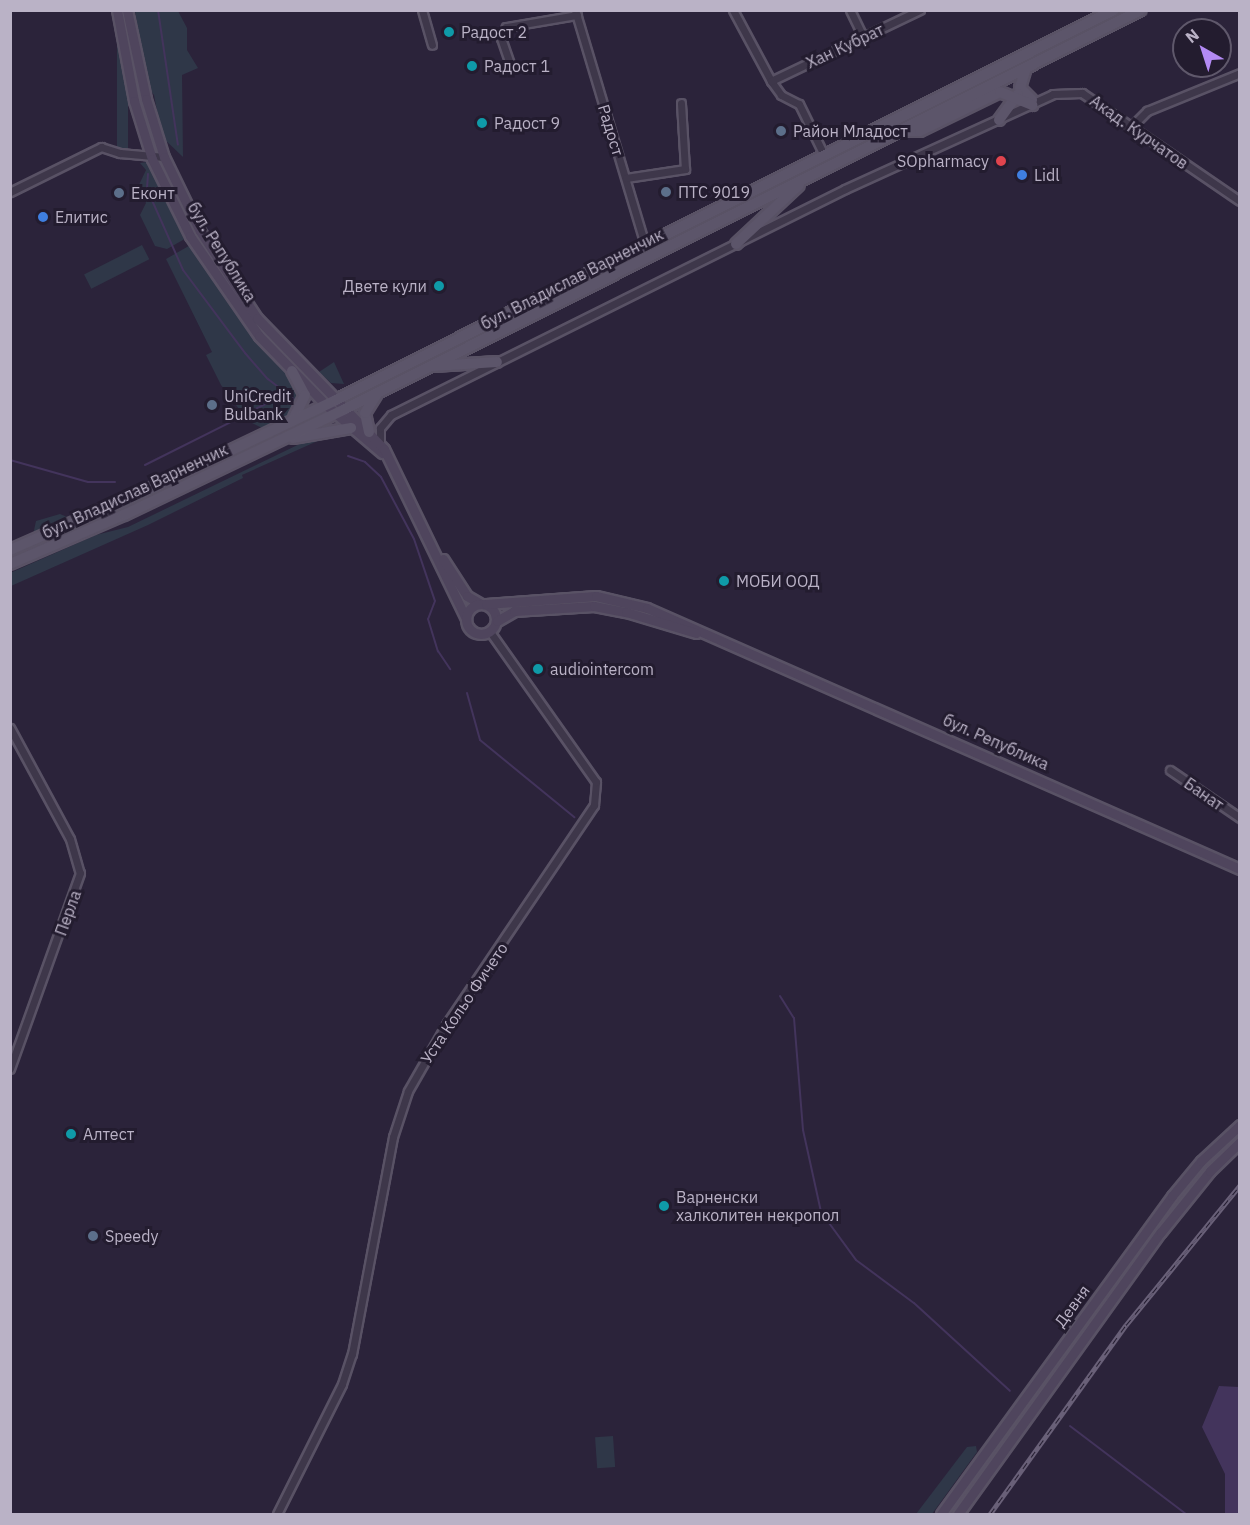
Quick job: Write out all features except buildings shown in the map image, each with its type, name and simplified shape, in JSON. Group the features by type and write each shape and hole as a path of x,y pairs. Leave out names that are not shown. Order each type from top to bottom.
{"main road":[{"name":"бул. Владислав Варненчик","path":"10,550 158,486 331,402 1114,10"},
{"name":"бул. Владислав Варненчик","path":"10,564 124,515 340,411 1141,10"},
{"path":"999,120 1018,94 1026,68"},
{"path":"901,131 920,131 1000,92 1018,94 1035,103"},
{"path":"736,244 804,179"},
{"path":"430,366 497,362"},
{"path":"292,371 305,395 293,419"},
{"path":"369,432 365,413 378,392"},
{"path":"270,444 351,428"}],"street":[{"name":"бул. Република","path":"117,10 134,101 152,159 190,236 222,286 259,336 292,371 331,402"},
{"name":"бул. Република","path":"127,10 146,99 164,158 204,236 257,318 331,402 380,443 432,545 466,619"},
{"path":"422,10 432,45"},
{"path":"733,10 771,81 781,95 799,104 824,155"},
{"path":"850,10 863,38"},
{"name":"Хан Кубрат","path":"771,81 920,10"},
{"name":"Радост","path":"510,64 501,38 506,27 576,13 645,245"},
{"path":"1131,127 1147,111 1239,73"},
{"name":"Акад. Курчатов","path":"380,443 380,428 391,415 736,244 1035,103 1069,90 1082,93 1239,201"},
{"path":"626,178 685,169 681,103"},
{"path":"10,192 101,147 152,159 164,158"},
{"name":"бул. Република","path":"340,411 351,428 388,458"},
{"name":"бул. Република","path":"432,545 466,596 494,609 497,621 514,611 603,607 738,647"},
{"name":"бул. Република","path":"484,604 567,596 607,598 671,616 1239,869"},
{"path":"484,604 471,608 466,619 472,631 489,632 497,621"},
{"name":"Уста Кольо Фичето","path":"277,1515 342,1384 352,1354 393,1137 408,1090 447,1023 594,805 596,782 489,632"},
{"name":"Перла","path":"10,728 70,839 80,873 10,1069"},
{"name":"Банат","path":"1170,770 1239,818"},
{"name":"Девня","path":"941,1515 1173,1196 1201,1161 1239,1125"},
{"name":"Девня","path":"958,1515 1161,1232 1210,1171 1239,1142"}],"shaded area":[{"path":"117,11 128,11 128,156 117,156"},
{"path":"135,11 178,11 187,28 187,50 198,68 182,75 183,157 162,137 157,124 154,95 147,87"},
{"path":"153,161 160,174 170,169 200,231 257,318 324,388 316,394 295,374 303,405 281,425 262,428 248,421 221,385 206,355 212,352 166,259 194,243 190,236 167,249 155,246 140,215 146,203 138,187 146,170 140,163"},
{"path":"142,245 149,259 91,289 84,275"},
{"path":"334,362 344,384 331,383 319,372"},
{"path":"331,435 242,475 243,478 148,525 11,586 10,573 96,535 128,527 312,438"},
{"path":"60,514 72,519 33,535 36,521"},
{"path":"1219,1386 1239,1387 1239,1514 1225,1514 1225,1474 1202,1427"},
{"path":"613,1436 615,1467 597,1468 595,1437"},
{"path":"976,1446 977,1452 932,1514 916,1514 967,1447"}],"waterway":[{"path":"158,10 178,145"},
{"path":"148,174 147,189 183,270 245,353 268,379 294,399"},
{"path":"249,412 286,394"},
{"path":"145,465 233,421"},
{"path":"348,456 365,462 381,477 414,539 435,601 428,619 438,651 450,669"},
{"path":"10,460 88,482 115,482"},
{"path":"467,693 480,740 574,817"},
{"path":"780,996 794,1018 803,1130 821,1212 856,1260 914,1303 1010,1391"},
{"path":"1070,1426 1186,1514"}],"railway":[{"path":"990,1514 1126,1325 1240,1185"}],"place":[{"name":"Радост 2","path":"449,32"},
{"name":"Радост 1","path":"472,66"},
{"name":"Радост 9","path":"482,123"},
{"name":"Район Младост","path":"781,131"},
{"name":"SOpharmacy","path":"1001,161"},
{"name":"Lidl","path":"1022,175"},
{"name":"ПТС 9019","path":"666,192"},
{"name":"Еконт","path":"119,193"},
{"name":"Елитис","path":"43,217"},
{"name":"Двете кули","path":"439,286"},
{"name":"UniCredit Bulbank","path":"212,405"},
{"name":"МОБИ ООД","path":"724,581"},
{"name":"audiointercom","path":"538,669"},
{"name":"Алтест","path":"71,1134"},
{"name":"Варненски халколитен некропол","path":"664,1206"},
{"name":"Speedy","path":"93,1236"}]}
